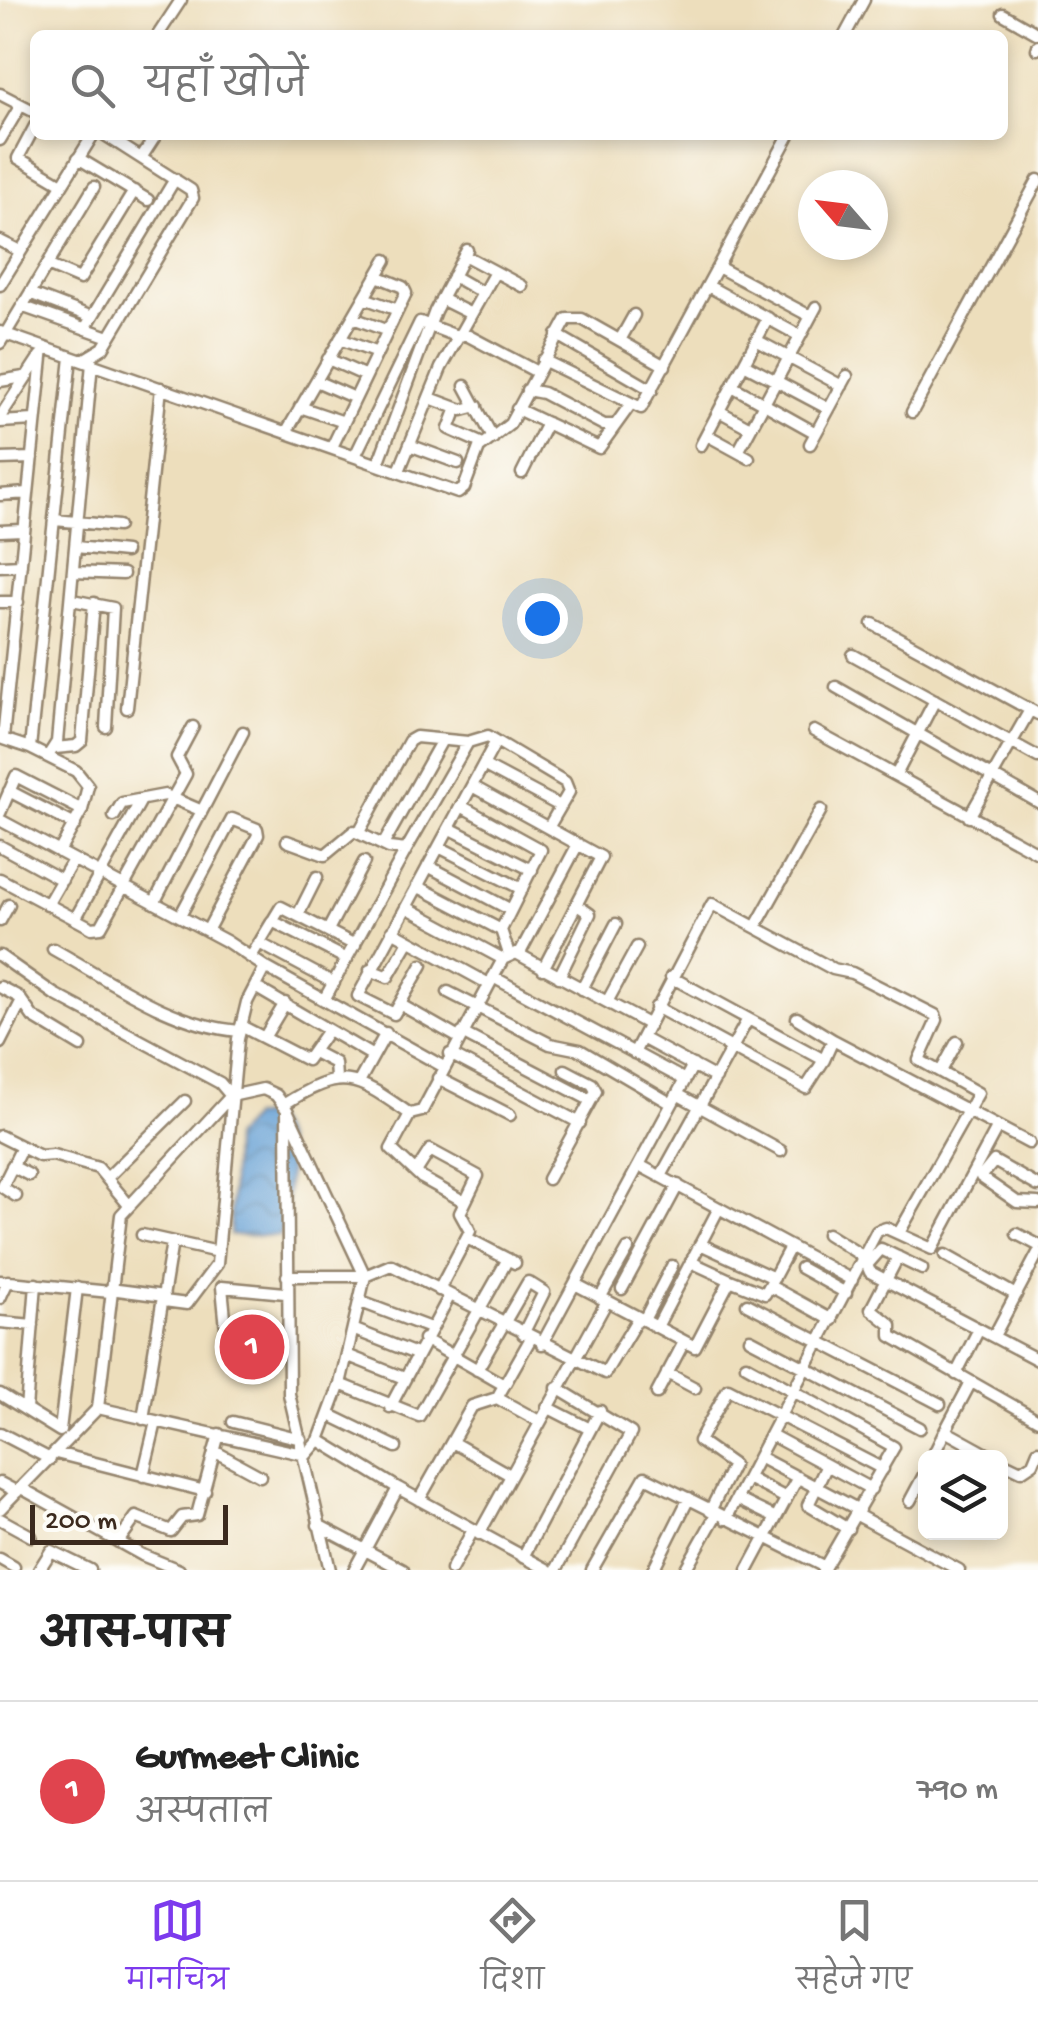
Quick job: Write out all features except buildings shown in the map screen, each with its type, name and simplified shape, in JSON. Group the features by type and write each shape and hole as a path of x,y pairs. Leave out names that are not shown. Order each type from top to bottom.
{"street":[{"path":"161,30 180,0"},
{"path":"847,30 864,0"},
{"path":"1003,14 1038,34"},
{"path":"0,94 30,110"},
{"path":"0,140 21,105"},
{"path":"30,135 18,158 62,184"},
{"path":"0,284 86,140"},
{"path":"82,360 98,353 109,337 193,198 191,190 141,158 124,140"},
{"path":"141,158 153,140"},
{"path":"542,360 641,408 786,140"},
{"path":"78,158 148,200"},
{"path":"89,322 175,179"},
{"path":"912,412 1038,180"},
{"path":"94,187 24,307 2,336 82,360 458,493 488,441 505,431 567,320 577,317 664,366"},
{"path":"47,265 80,278 134,191"},
{"path":"0,241 20,251"},
{"path":"378,464 430,323 466,252 522,286"},
{"path":"287,431 386,260"},
{"path":"718,267 813,312 738,452"},
{"path":"399,471 460,334 495,272"},
{"path":"332,447 405,288 377,276"},
{"path":"453,276 483,293"},
{"path":"708,286 800,336"},
{"path":"32,294 89,322 109,337"},
{"path":"364,298 398,310"},
{"path":"442,299 471,314"},
{"path":"24,307 89,322"},
{"path":"620,340 634,314"},
{"path":"353,318 388,331"},
{"path":"749,458 704,440 768,318"},
{"path":"355,456 422,320 460,334 536,372"},
{"path":"557,335 652,390"},
{"path":"340,339 377,352"},
{"path":"732,386 813,438 844,381 756,340"},
{"path":"34,420 0,420 42,351"},
{"path":"42,351 18,602 5,670 1,738 52,752 82,741 94,602"},
{"path":"328,359 366,376"},
{"path":"30,748 52,539 82,360"},
{"path":"52,752 72,600 82,360"},
{"path":"744,364 829,409"},
{"path":"0,381 24,377"},
{"path":"316,381 355,398"},
{"path":"466,386 488,441"},
{"path":"127,708 161,388"},
{"path":"527,390 544,392 604,425 614,425"},
{"path":"430,398 457,408 476,406"},
{"path":"517,409 598,448 630,405"},
{"path":"300,407 344,422"},
{"path":"457,408 449,429 488,441"},
{"path":"719,411 750,428"},
{"path":"522,473 547,424"},
{"path":"412,446 458,463"},
{"path":"0,460 32,458"},
{"path":"0,495 27,492"},
{"path":"55,520 118,526"},
{"path":"0,531 22,530"},
{"path":"52,539 125,552"},
{"path":"0,566 21,565"},
{"path":"74,572 124,574"},
{"path":"72,600 113,608 106,727"},
{"path":"0,602 18,602"},
{"path":"872,624 1034,712 970,817"},
{"path":"0,635 14,634"},
{"path":"853,654 1038,757"},
{"path":"87,672 108,676"},
{"path":"836,687 1038,802"},
{"path":"896,775 935,700"},
{"path":"0,880 92,928 102,927 126,889 187,770 177,757 192,727"},
{"path":"814,731 1038,853"},
{"path":"154,903 242,732"},
{"path":"359,832 409,741 416,737 468,742 488,736 566,782 570,788 548,828"},
{"path":"383,845 442,740"},
{"path":"324,1000 468,742"},
{"path":"422,965 394,1014 357,993 495,743"},
{"path":"52,752 83,777 88,786 82,810 60,852"},
{"path":"484,765 560,806"},
{"path":"0,812 13,778 20,776 82,810"},
{"path":"472,786 601,859 544,969"},
{"path":"9,791 75,825"},
{"path":"114,816 122,803 140,802 160,794 200,810"},
{"path":"75,919 140,802"},
{"path":"461,806 540,848 501,930"},
{"path":"756,926 821,810"},
{"path":"180,916 232,819 257,828 258,835 207,931"},
{"path":"0,820 386,1033 510,1115"},
{"path":"449,828 532,870"},
{"path":"287,841 325,856 350,832 359,832 383,845 406,850"},
{"path":"285,1108 336,1078 360,1080 410,1114 422,1112 476,1006 578,844"},
{"path":"0,846 62,880"},
{"path":"439,847 522,889"},
{"path":"47,905 73,860"},
{"path":"328,930 364,862"},
{"path":"428,866 512,910"},
{"path":"298,915 317,877"},
{"path":"417,886 501,930 510,956"},
{"path":"634,1053 646,1023 712,904 834,969 934,1015 937,1020 918,1058 977,1091 899,1233"},
{"path":"0,921 8,905"},
{"path":"559,977 590,914 577,905"},
{"path":"252,956 281,907 354,945"},
{"path":"406,907 544,969 646,1023"},
{"path":"272,921 347,959"},
{"path":"582,989 616,924"},
{"path":"392,931 685,1080"},
{"path":"370,970 388,978 409,940"},
{"path":"260,943 334,983"},
{"path":"607,1002 637,947"},
{"path":"53,949 177,1017 206,1028 240,1028 303,1060 314,1052 328,1030"},
{"path":"0,956 54,994 220,1084 231,1096"},
{"path":"0,1298 4,1281 191,1301 215,1270 240,1028 265,968"},
{"path":"671,977 824,1060"},
{"path":"0,986 21,1002 32,1017 81,1046"},
{"path":"255,987 373,1056"},
{"path":"448,992 550,1044 580,1050 675,1099 701,1106 781,1151"},
{"path":"0,1043 21,1002"},
{"path":"264,1038 285,1003"},
{"path":"401,1005 590,1100"},
{"path":"370,1024 379,1008"},
{"path":"656,1008 806,1088 834,1040"},
{"path":"798,1018 967,1114 1029,1143"},
{"path":"661,1176 748,1019"},
{"path":"360,1080 386,1033"},
{"path":"642,1038 716,1078"},
{"path":"942,1071 958,1042"},
{"path":"559,1084 571,1050"},
{"path":"314,1052 335,1063 336,1078"},
{"path":"450,1054 580,1123"},
{"path":"497,1398 532,1338 575,1284 693,1065"},
{"path":"548,1179 596,1087 565,1070"},
{"path":"0,1509 98,1408 118,1228 128,1204 231,1096 270,1090 285,1108 365,1276 355,1330 330,1415 319,1440 306,1455"},
{"path":"108,1177 185,1101"},
{"path":"285,1108 289,1394 330,1570"},
{"path":"410,1114 391,1153 465,1202"},
{"path":"718,1515 737,1499 880,1228 929,1249 934,1246 997,1128"},
{"path":"0,1136 40,1156 90,1165 108,1177 128,1204"},
{"path":"16,1196 2,1186 22,1147"},
{"path":"390,1406 427,1334 470,1231 460,1213 477,1180 476,1172 430,1150 416,1172"},
{"path":"1038,1186 994,1161 982,1176 1017,1202 1038,1203"},
{"path":"639,1165 852,1280"},
{"path":"12,1166 29,1175"},
{"path":"622,1289 678,1186"},
{"path":"657,1327 719,1208"},
{"path":"828,1234 864,1257"},
{"path":"1017,1234 1038,1245"},
{"path":"142,1235 218,1252"},
{"path":"340,1384 419,1416 477,1310 511,1261 467,1238"},
{"path":"143,1418 172,1242"},
{"path":"700,1244 832,1320"},
{"path":"691,1262 763,1295 790,1246"},
{"path":"451,1570 574,1359 628,1248"},
{"path":"922,1269 874,1250 867,1269 1036,1355"},
{"path":"994,1336 1038,1253"},
{"path":"945,1254 1016,1295"},
{"path":"898,1258 870,1312 891,1324 891,1336 1038,1420"},
{"path":"288,1276 365,1276 388,1264 502,1324 608,1373 672,1266"},
{"path":"801,1268 846,1293"},
{"path":"575,1284 684,1342 697,1345 730,1280"},
{"path":"477,1370 524,1284 531,1283 544,1292 532,1338"},
{"path":"26,1409 36,1284"},
{"path":"228,1348 222,1287 285,1293"},
{"path":"56,1453 77,1288"},
{"path":"362,1302 427,1334 452,1356 504,1386"},
{"path":"747,1304 940,1404"},
{"path":"0,1322 33,1325"},
{"path":"225,1322 253,1323"},
{"path":"956,1374 979,1329"},
{"path":"355,1330 416,1354"},
{"path":"750,1339 920,1428"},
{"path":"656,1392 684,1342"},
{"path":"348,1356 404,1378"},
{"path":"592,1570 643,1477 824,1568 883,1470 893,1445 746,1364"},
{"path":"667,1373 696,1388"},
{"path":"936,1450 970,1382"},
{"path":"556,1570 630,1433 557,1388"},
{"path":"685,1570 718,1515 732,1465 699,1442 728,1388 883,1470"},
{"path":"0,1394 60,1430"},
{"path":"420,1500 475,1403 497,1398 539,1421"},
{"path":"546,1406 590,1428"},
{"path":"98,1408 306,1455"},
{"path":"523,1557 600,1411"},
{"path":"330,1415 396,1446"},
{"path":"143,1476 156,1422"},
{"path":"233,1422 301,1439"},
{"path":"945,1432 979,1450"},
{"path":"0,1433 56,1453 205,1491"},
{"path":"118,1542 136,1516 171,1531 182,1517 197,1515 219,1434"},
{"path":"771,1434 870,1489"},
{"path":"319,1440 548,1570"},
{"path":"452,1442 510,1474"},
{"path":"214,1452 260,1476"},
{"path":"1008,1465 1021,1471 1028,1469 1038,1452"},
{"path":"759,1457 959,1570"},
{"path":"828,1465 808,1500 810,1509 848,1529"},
{"path":"748,1478 786,1498"},
{"path":"751,1569 798,1478"},
{"path":"0,1483 118,1542 156,1566 179,1570"},
{"path":"910,1502 918,1486"},
{"path":"354,1570 398,1488"},
{"path":"653,1570 690,1498"},
{"path":"737,1499 776,1518"},
{"path":"0,1519 31,1536"},
{"path":"318,1525 403,1570"},
{"path":"40,1570 51,1551 90,1570"},
{"path":"0,1558 14,1566"}],"water":[{"path":"268,1114 278,1127 288,1156 288,1188 280,1236 230,1235 233,1138 252,1117"}],"place":[{"name":"Gurmeet Clinic","path":"252,1347"}]}
